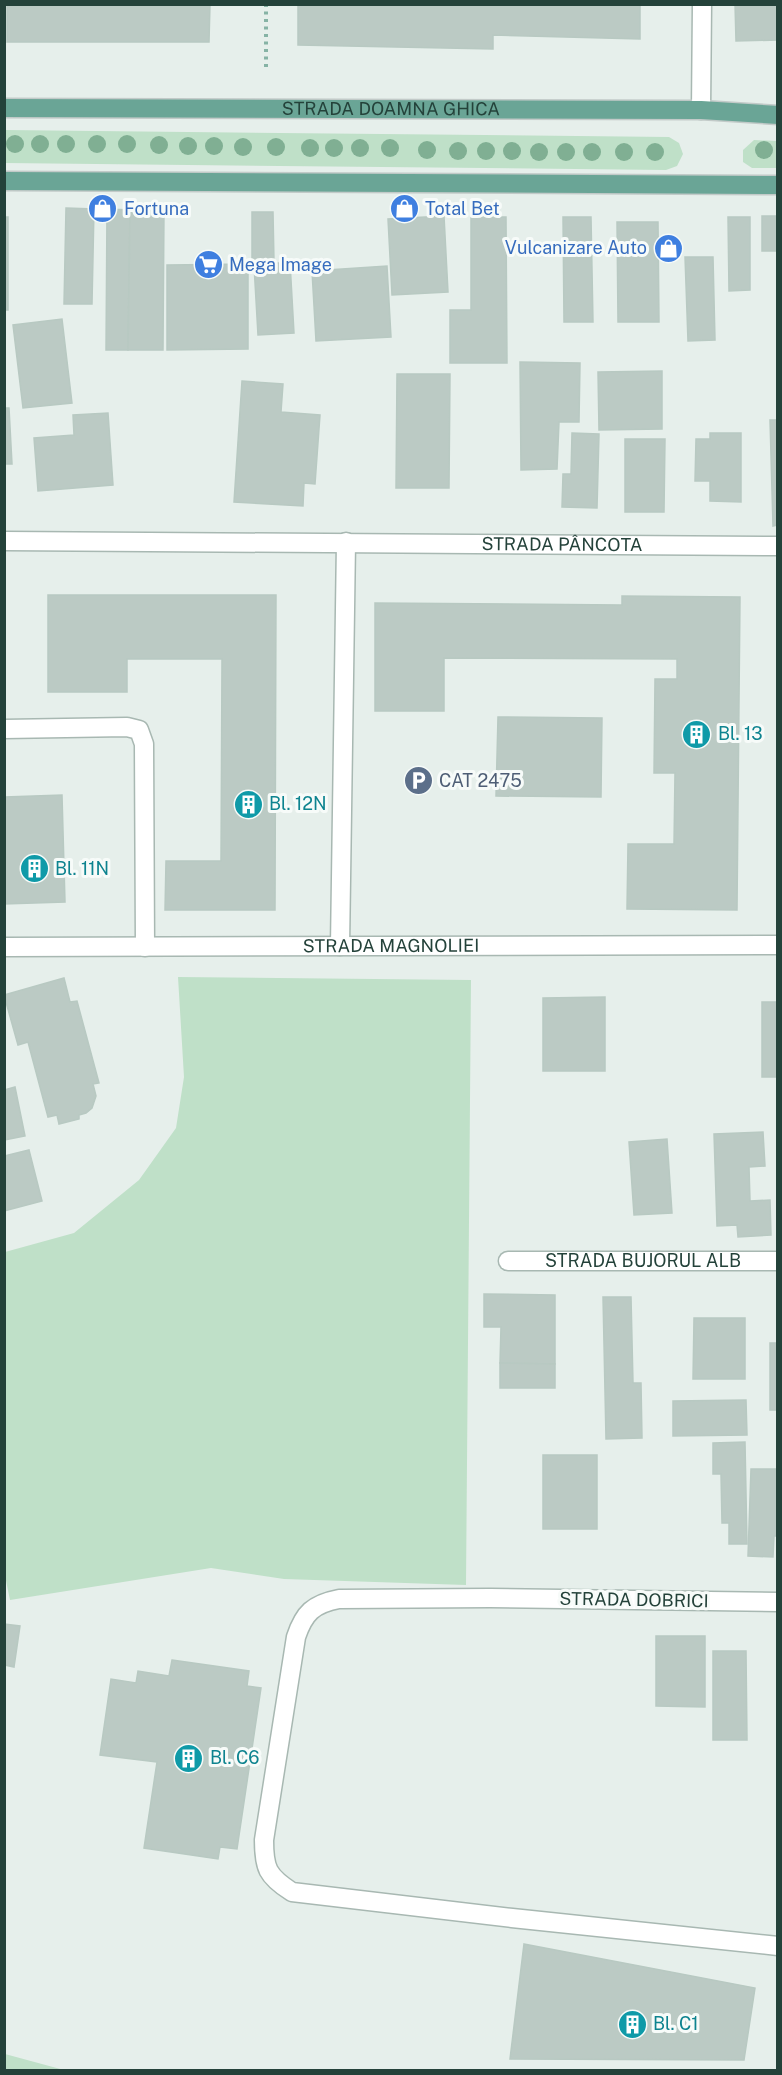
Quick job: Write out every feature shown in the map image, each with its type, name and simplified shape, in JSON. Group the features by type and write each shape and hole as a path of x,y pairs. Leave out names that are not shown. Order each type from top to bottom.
{"main road":[{"name":"STRADA DOAMNA GHICA","path":"4,108 700,111 777,115"},
{"path":"4,181 777,185"}],"street":[{"path":"700,111 702,4"},
{"name":"STRADA PÂNCOTA","path":"4,540 777,546"},
{"path":"340,946 346,542"},
{"path":"4,729 127,726 139,730 144,744 145,946"},
{"name":"STRADA MAGNOLIEI","path":"4,947 777,945"},
{"name":"STRADA BUJORUL ALB","path":"508,1261 777,1261"},
{"name":"STRADA DOBRICI","path":"777,1602 490,1598 339,1599 323,1602 308,1612 300,1624 296,1637 264,1840 264,1859 267,1870 278,1883 292,1892 777,1946"}],"path":[{"path":"266,4 266,67"}],"green space":[{"path":"5,130 669,137 679,143 683,154 677,166 666,170 5,163"},
{"path":"754,140 777,141 777,168 752,168 743,162 743,150"},
{"path":"178,977 471,980 466,1585 284,1579 211,1568 10,1600 4,1571 5,1252 74,1233 139,1180 176,1128 184,1077"},
{"path":"5,2054 64,2070 5,2070"}],"building":[{"path":"7,4 210,4 209,42 7,42"},
{"path":"298,4 640,4 640,39 493,35 493,49 298,45"},
{"path":"735,4 778,4 778,40 736,41"},
{"path":"66,208 94,209 92,304 64,304"},
{"path":"107,209 130,210 128,350 106,350"},
{"path":"130,210 164,210 163,350 128,350"},
{"path":"252,212 273,212 274,262 252,262"},
{"path":"444,216 448,292 392,295 388,219"},
{"path":"762,216 778,216 778,251 762,251"},
{"path":"4,217 8,217 8,310 4,310"},
{"path":"471,217 506,217 507,363 450,363 450,310 471,310"},
{"path":"563,217 591,217 593,322 564,322"},
{"path":"728,217 750,217 750,290 729,291"},
{"path":"617,222 658,222 659,322 618,322"},
{"path":"685,257 713,257 715,340 688,341"},
{"path":"290,262 294,333 258,335 254,265"},
{"path":"248,264 248,349 167,350 167,265"},
{"path":"387,266 391,337 316,341 312,271"},
{"path":"62,319 72,403 23,408 13,325"},
{"path":"520,362 580,363 579,422 559,422 557,469 521,470"},
{"path":"662,371 662,429 599,430 598,372"},
{"path":"397,374 450,374 449,488 396,488"},
{"path":"242,381 283,384 281,412 320,415 315,484 304,483 303,506 234,502"},
{"path":"4,408 9,408 12,464 4,464"},
{"path":"108,413 113,485 38,491 34,438 74,435 73,415"},
{"path":"770,420 778,420 778,525 773,526"},
{"path":"572,433 599,434 597,508 562,507 563,474 571,474"},
{"path":"710,433 741,433 741,502 710,501 710,481 695,481 696,439 710,439"},
{"path":"625,439 665,439 664,512 625,512"},
{"name":"Bl. 12N","path":"48,595 276,595 275,910 165,910 166,861 221,861 222,659 127,659 127,692 48,692"},
{"name":"Bl. 13","path":"622,596 740,597 737,910 627,909 628,844 674,844 675,773 654,773 655,679 677,679 677,659 444,658 444,711 375,711 375,603 622,605"},
{"path":"498,717 602,718 601,797 496,796"},
{"name":"Bl. 11N","path":"62,795 65,902 4,904 5,797"},
{"path":"64,978 70,1002 77,1001 99,1083 93,1084 96,1096 92,1108 79,1115 79,1119 59,1124 57,1115 48,1117 28,1042 18,1045 4,995"},
{"path":"605,997 605,1071 543,1071 543,998"},
{"path":"762,1002 778,1002 778,1077 762,1077"},
{"path":"15,1087 25,1136 4,1140 4,1090"},
{"path":"763,1132 765,1166 749,1167 750,1201 770,1200 771,1235 738,1237 737,1225 717,1226 714,1134"},
{"path":"667,1139 672,1213 634,1215 629,1142"},
{"path":"29,1150 42,1201 4,1211 4,1156"},
{"path":"484,1294 555,1295 555,1364 500,1363 501,1327 484,1327"},
{"path":"603,1297 631,1297 633,1383 641,1383 642,1438 606,1439"},
{"path":"694,1318 745,1318 745,1379 693,1379"},
{"path":"770,1343 778,1343 778,1410 770,1410"},
{"path":"500,1363 555,1364 555,1388 500,1388"},
{"path":"746,1400 747,1435 673,1436 673,1401"},
{"path":"745,1442 747,1544 729,1544 729,1523 722,1523 721,1474 713,1474 713,1443"},
{"path":"543,1455 597,1455 597,1529 543,1529"},
{"path":"751,1469 778,1469 778,1536 774,1536 773,1557 748,1556"},
{"path":"4,1624 20,1626 14,1667 4,1665"},
{"path":"656,1636 705,1636 705,1707 656,1706"},
{"path":"713,1651 746,1651 747,1740 713,1740"},
{"name":"Bl. C6","path":"172,1660 249,1671 247,1686 261,1688 237,1849 220,1847 218,1859 144,1848 157,1762 100,1755 111,1679 136,1683 138,1671 169,1676"},
{"name":"Bl. C1","path":"524,1944 755,1988 744,2060 510,2059"}],"place":[{"name":"Fortuna","path":"103,209"},
{"name":"Total Bet","path":"404,209"},
{"name":"Vulcanizare Auto","path":"668,248"},
{"name":"Mega Image","path":"208,265"},
{"name":"Bl. 13","path":"697,734"},
{"name":"CAT 2475","path":"418,781"},
{"name":"Bl. 12N","path":"248,804"},
{"name":"Bl. 11N","path":"34,869"},
{"name":"Bl. C6","path":"189,1758"},
{"name":"Bl. C1","path":"632,2024"}]}
